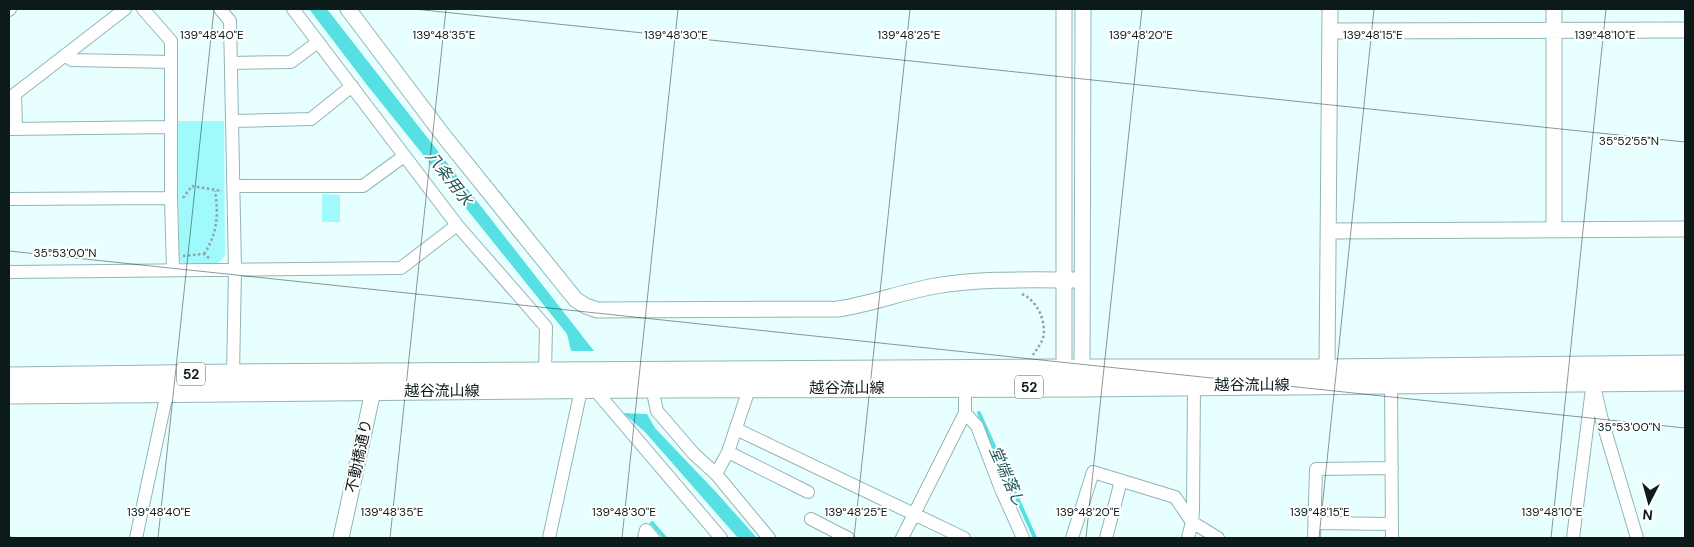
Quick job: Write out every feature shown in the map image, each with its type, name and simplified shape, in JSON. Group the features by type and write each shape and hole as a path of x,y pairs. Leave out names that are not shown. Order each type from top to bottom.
{"main road":[{"name":"越谷流山線","path":"9,394 166,393 545,372 1073,378 1194,385 1391,375 1685,365"},
{"name":"越谷流山線","path":"9,377 233,374 373,382 588,390 965,387 1073,378 1327,369 1391,375 1593,382 1685,381"}],"street":[{"path":"125,9 15,94 12,129 170,127"},
{"path":"144,9 171,41 170,127 173,270"},
{"path":"220,9 230,20 235,269 233,374"},
{"path":"293,9 457,224 546,327 545,372"},
{"path":"348,9 443,135 576,300 586,306 597,310 838,308 858,306 934,287 964,282 1082,280"},
{"path":"1064,9 1064,280 1073,378"},
{"path":"1073,378 1082,280 1083,9"},
{"path":"1327,369 1330,9"},
{"path":"1554,9 1554,229"},
{"path":"1330,31 1685,30"},
{"path":"231,63 290,62 318,42"},
{"path":"65,55 72,60 171,62"},
{"path":"232,121 311,119 352,86"},
{"path":"234,189 363,186 404,156"},
{"path":"9,199 171,198"},
{"path":"9,272 401,268 457,224"},
{"path":"1328,231 1685,229"},
{"path":"1391,375 1392,538"},
{"name":"不動橋通り","path":"341,538 373,382"},
{"path":"1573,538 1593,382"},
{"path":"1593,382 1602,420 1637,538"},
{"path":"1188,538 1194,510 1194,385"},
{"path":"902,538 965,413 965,387"},
{"path":"652,388 657,411 694,454 716,474 769,538"},
{"path":"716,474 728,452 749,389"},
{"path":"549,538 588,390"},
{"path":"588,390 721,538"},
{"path":"136,538 166,393"},
{"path":"965,413 977,426 1001,489 1023,538"},
{"path":"736,429 964,538"},
{"path":"728,452 808,492"},
{"path":"1314,538 1316,469 1392,468"},
{"path":"1072,538 1093,472 1175,497 1192,522 1216,538"},
{"path":"1106,538 1121,481"},
{"path":"812,519 848,538"},
{"path":"1315,522 1392,524"},
{"path":"644,538 646,530 653,538"}],"path":[{"path":"171,198 184,198 192,186 215,190 234,189"},
{"path":"204,254 212,242 215,231 217,215 215,190"},
{"path":"1019,293 1027,296 1041,315 1043,336 1040,345 1032,356"}],"shaded area":[{"path":"177,121 224,121 225,256 218,263 181,263 179,258"},
{"path":"322,194 340,195 340,222 322,222"}],"water":[{"name":"八条用水","path":"309,9 327,9 594,351 571,351 567,334 367,85"},
{"path":"623,413 647,414 655,428 757,538 738,538 645,432"}],"waterway":[{"name":"堂端落し","path":"979,413 1035,538"},
{"path":"652,523 665,538"}]}
